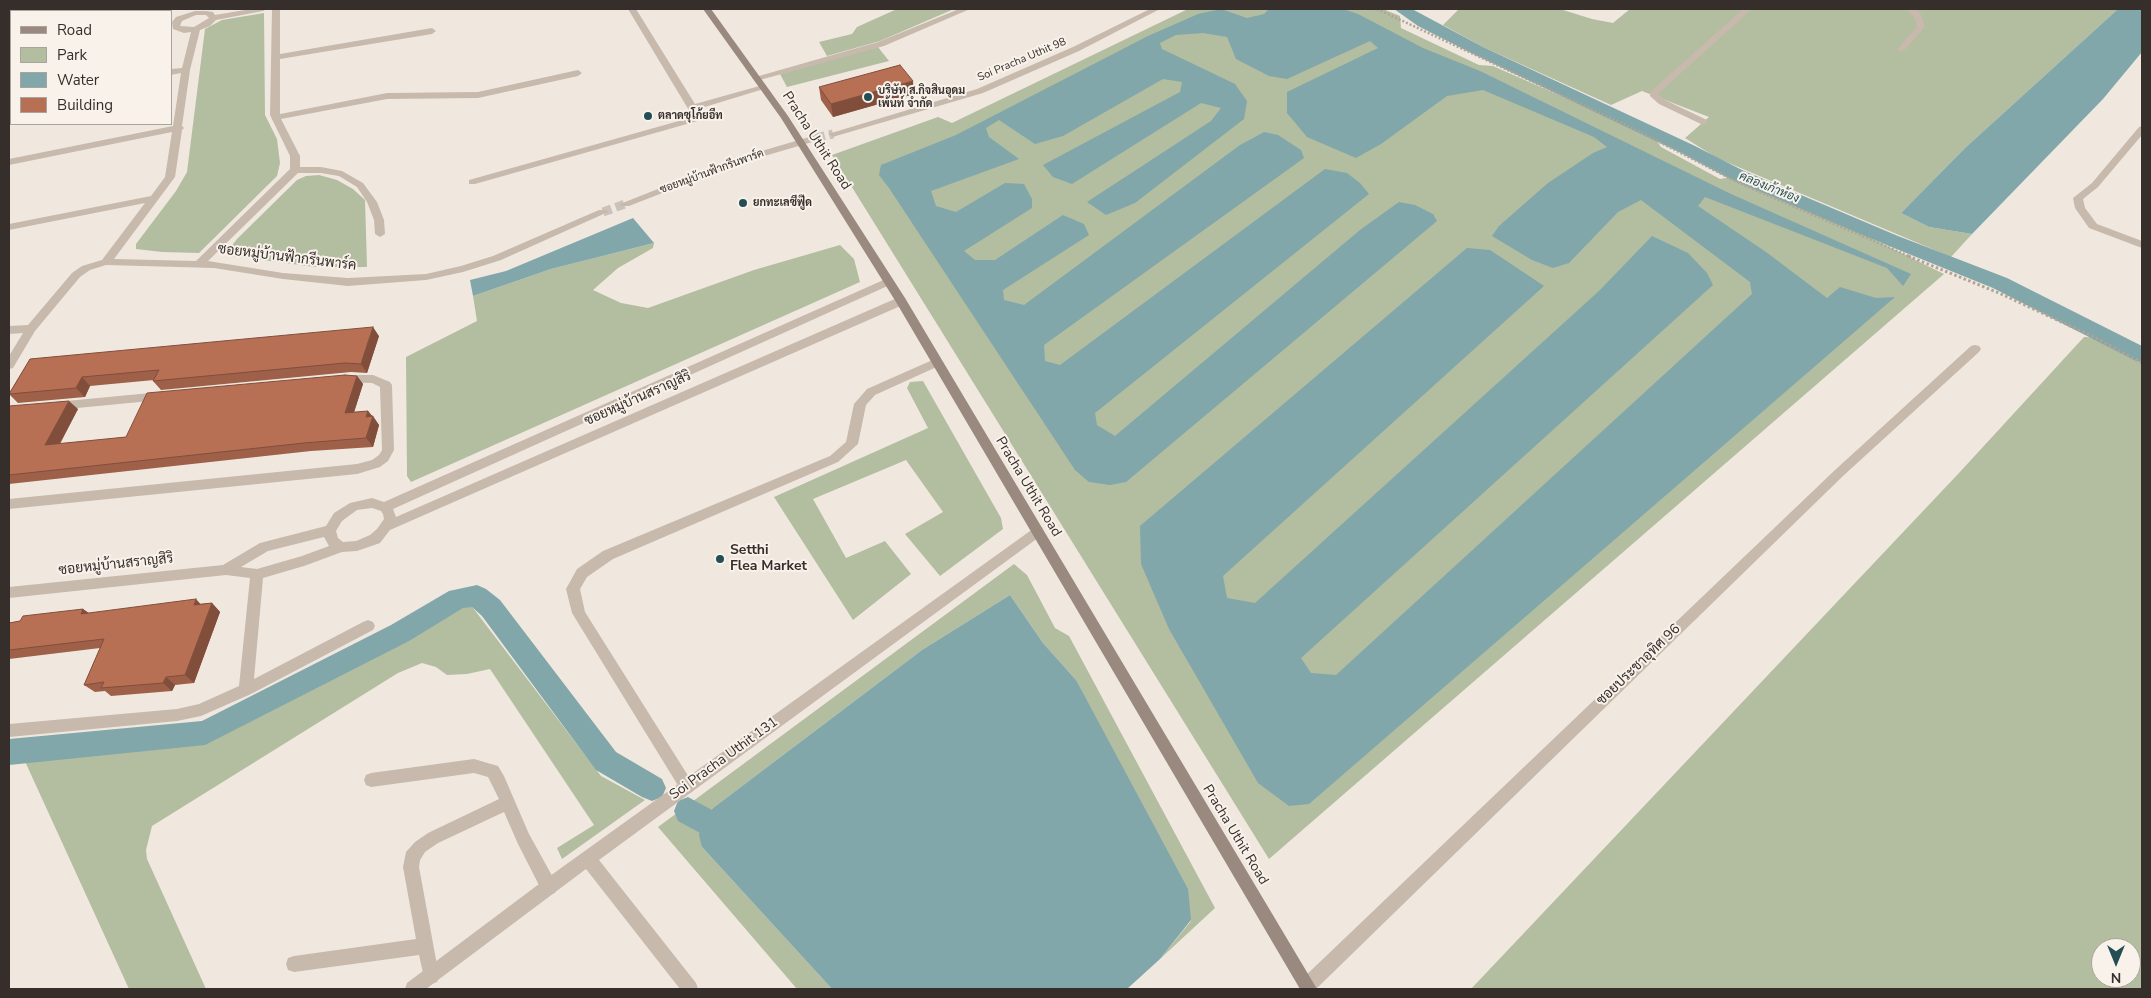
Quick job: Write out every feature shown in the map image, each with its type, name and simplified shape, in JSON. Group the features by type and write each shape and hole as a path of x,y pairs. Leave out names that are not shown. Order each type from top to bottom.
{"main road":[{"name":"Pracha Uthit Road","path":"707,9 801,142 901,301 1308,988"}],"street":[{"path":"189,9 173,25 184,30 196,28 207,24 209,13"},
{"path":"183,17 195,13 263,9"},
{"path":"199,264 295,170 296,156 276,117 276,9"},
{"path":"472,182 698,118 694,108 632,9"},
{"path":"694,108 760,83 881,44 966,9"},
{"name":"Soi Pracha Uthit 98","path":"833,134 980,91 1076,49 1156,9"},
{"path":"1704,122 1662,102 1653,94 1748,9"},
{"path":"1901,49 1921,27 1918,16 1910,9"},
{"path":"106,262 170,177 179,128 186,70 196,28"},
{"path":"275,57 432,31"},
{"path":"172,72 186,70"},
{"path":"276,117 387,96 478,95 578,73"},
{"path":"9,162 179,128"},
{"path":"2142,128 2094,185 2078,198 2080,208 2093,226 2142,245"},
{"name":"ซอยหมู่บ้านฟ้ากรีนพาร์ค","path":"625,204 734,162 816,138"},
{"path":"295,170 321,170 342,174 360,186 372,202 380,234"},
{"path":"9,227 156,198"},
{"name":"ซอยหมู่บ้านฟ้ากรีนพาร์ค","path":"9,365 31,328 76,274 86,268 106,262 214,265 283,276 348,282 426,278 497,258 603,212"},
{"name":"ซอยหมู่บ้านสราญสิริ","path":"226,570 265,547 330,530 338,517 354,506 372,503 386,507 888,282"},
{"name":"ซอยหมู่บ้านสราญสิริ","path":"9,592 226,570 257,574 304,561 341,547 357,546 375,539 388,526 901,301"},
{"path":"9,330 31,328"},
{"name":"ซอยประชาอุทิศ 96","path":"1308,988 1839,473 1975,349"},
{"path":"687,787 579,613 573,589 582,573 608,555 834,459 852,444 860,404 871,392 937,362"},
{"path":"9,504 357,469 376,464 384,458 388,450 386,384 381,381 361,378 332,380"},
{"path":"48,407 175,394"},
{"path":"386,507 390,519 388,526"},
{"path":"330,530 330,537 333,542 341,547"},
{"name":"Soi Pracha Uthit 131","path":"413,989 549,887 1037,531"},
{"path":"246,690 257,574"},
{"path":"9,731 176,715 201,710 246,690 368,626"},
{"path":"371,780 474,766 493,771 524,839 549,887"},
{"path":"431,976 411,867 412,857 420,847 433,838 507,803"},
{"path":"588,859 690,989"},
{"path":"294,964 425,946"}],"path":[{"path":"1377,9 1638,131 1739,184 1999,293 2096,338 2142,363"}],"green space":[{"path":"897,9 954,9 880,41 827,56 819,42 852,34 857,27"},
{"path":"1188,9 1383,9 1400,16 1401,28 1479,65 1493,66 1654,137 1661,147 1720,179 1732,177 1842,224 1944,274 1269,859 832,155 938,117 952,123"},
{"path":"1459,9 1560,9 1613,23 1630,9 2118,9 1965,148 1901,213 1929,227 1972,234 1951,257 1717,158 1685,138 1709,117 1642,91 1611,105 1483,47 1443,25"},
{"path":"264,13 265,115 277,139 280,163 277,176 199,253 136,249 136,244 176,191 187,172 205,29 222,20"},
{"path":"878,47 889,61 787,87 780,74"},
{"path":"319,175 337,180 353,189 365,200 367,267 315,267 232,256 227,252 237,239 297,180 306,176"},
{"path":"654,243 653,248 618,268 593,290 621,303 648,308 754,270 840,245 854,259 860,282 411,482 407,476 406,357 477,321 473,296 551,269"},
{"path":"2084,337 2101,338 2142,359 2142,989 1471,989 1959,473"},
{"path":"923,381 1001,518 1003,529 940,576 905,534 943,512 906,460 813,499 846,558 885,541 911,574 853,620 774,497 928,428 907,388 910,382"},
{"path":"1014,564 1027,575 1055,628 1069,636 1215,908 1160,959 1191,921 1076,680 1043,643 1010,595 922,650 713,808 702,820 702,847 832,989 797,989 658,827"},
{"path":"470,604 601,776 645,800 562,859 557,848 594,825 490,669 467,674 447,675 436,667 422,663 398,673 152,826 146,850 147,859 206,989 129,989 23,757 58,756 198,742 279,704"}],"water":[{"path":"1221,9 1247,18 1264,14 1269,9 1343,9 1358,14 1423,48 1480,71 1731,194 1911,274 1903,286 1887,268 1705,197 1698,206 1766,252 1827,298 1840,287 1876,298 1895,297 1309,804 1289,806 1258,783 1169,629 1141,564 1140,526 1467,248 1490,250 1544,286 1223,576 1227,598 1255,603 1599,291 1652,236 1688,253 1707,273 1713,285 1301,658 1311,673 1336,675 1752,294 1750,282 1641,200 1618,212 1569,263 1553,268 1532,260 1492,236 1499,226 1548,183 1593,153 1607,147 1594,137 1483,90 1447,96 1381,144 1356,158 1307,137 1287,113 1287,92 1378,48 1370,41 1287,79 1269,76 1236,59 1227,37 1203,33 1176,35 1160,43 1162,49 1235,84 1247,101 1244,119 1135,203 1106,215 1087,202 1211,121 1221,108 1201,103 1072,184 1053,177 1043,165 1180,92 1182,82 1163,79 1063,136 1035,144 999,120 986,128 989,137 1019,159 931,191 936,206 956,212 1005,183 1024,184 1032,199 1032,208 964,251 975,260 995,260 1063,215 1084,224 1089,235 1003,290 1004,300 1024,305 1240,145 1264,132 1278,135 1301,150 1304,158 1044,345 1045,361 1060,365 1325,169 1347,173 1360,183 1369,194 1095,413 1097,425 1115,436 1360,230 1399,202 1415,205 1433,214 1437,221 1126,482 1110,485 1089,482 1075,470 879,175 881,165 956,135 1148,36 1198,14"},
{"path":"2118,9 2142,9 2142,52 2103,99 1972,234 1929,227 1901,213 1965,148"},
{"path":"633,218 654,243 551,269 473,296 470,280 506,271"},
{"path":"1010,595 1043,643 1076,680 1188,889 1191,920 1160,959 1127,989 832,989 702,847 699,835 702,820 713,808 922,650"}],"building":[{"path":"900,65 913,81 831,104 819,87"},
{"path":"373,327 361,364 345,363 153,381 159,370 82,377 76,388 9,394 30,359"},
{"path":"345,375 357,376 345,413 368,411 366,417 373,416 366,438 9,475 9,406 69,401 45,445 126,437 147,393"},
{"path":"196,599 194,605 212,603 185,675 166,677 163,683 101,688 104,682 84,685 104,639 9,650 9,623 20,621 23,616 83,609 81,614"}],"waterway":[{"name":"คลองเก้าห้อง","path":"1402,9 1424,23 1477,50 1687,149 1735,174 1891,240 2000,283 2142,355"},
{"path":"9,752 205,733 400,633 458,598 477,596 491,608 606,761 652,788"},
{"path":"688,811 702,820"}],"tunnel":[{"path":"816,138 833,134"},
{"path":"603,212 625,204"}],"place":[{"name":"บริษัท ส.กิจสินอุดม เพ้นท์ จำกัด","path":"868,97"},
{"name":"ตลาดซุโก้ยอีท","path":"648,116"},
{"name":"ยกทะเลซีฟู๊ด","path":"743,203"},
{"name":"Setthi Flea Market","path":"720,559"}]}
